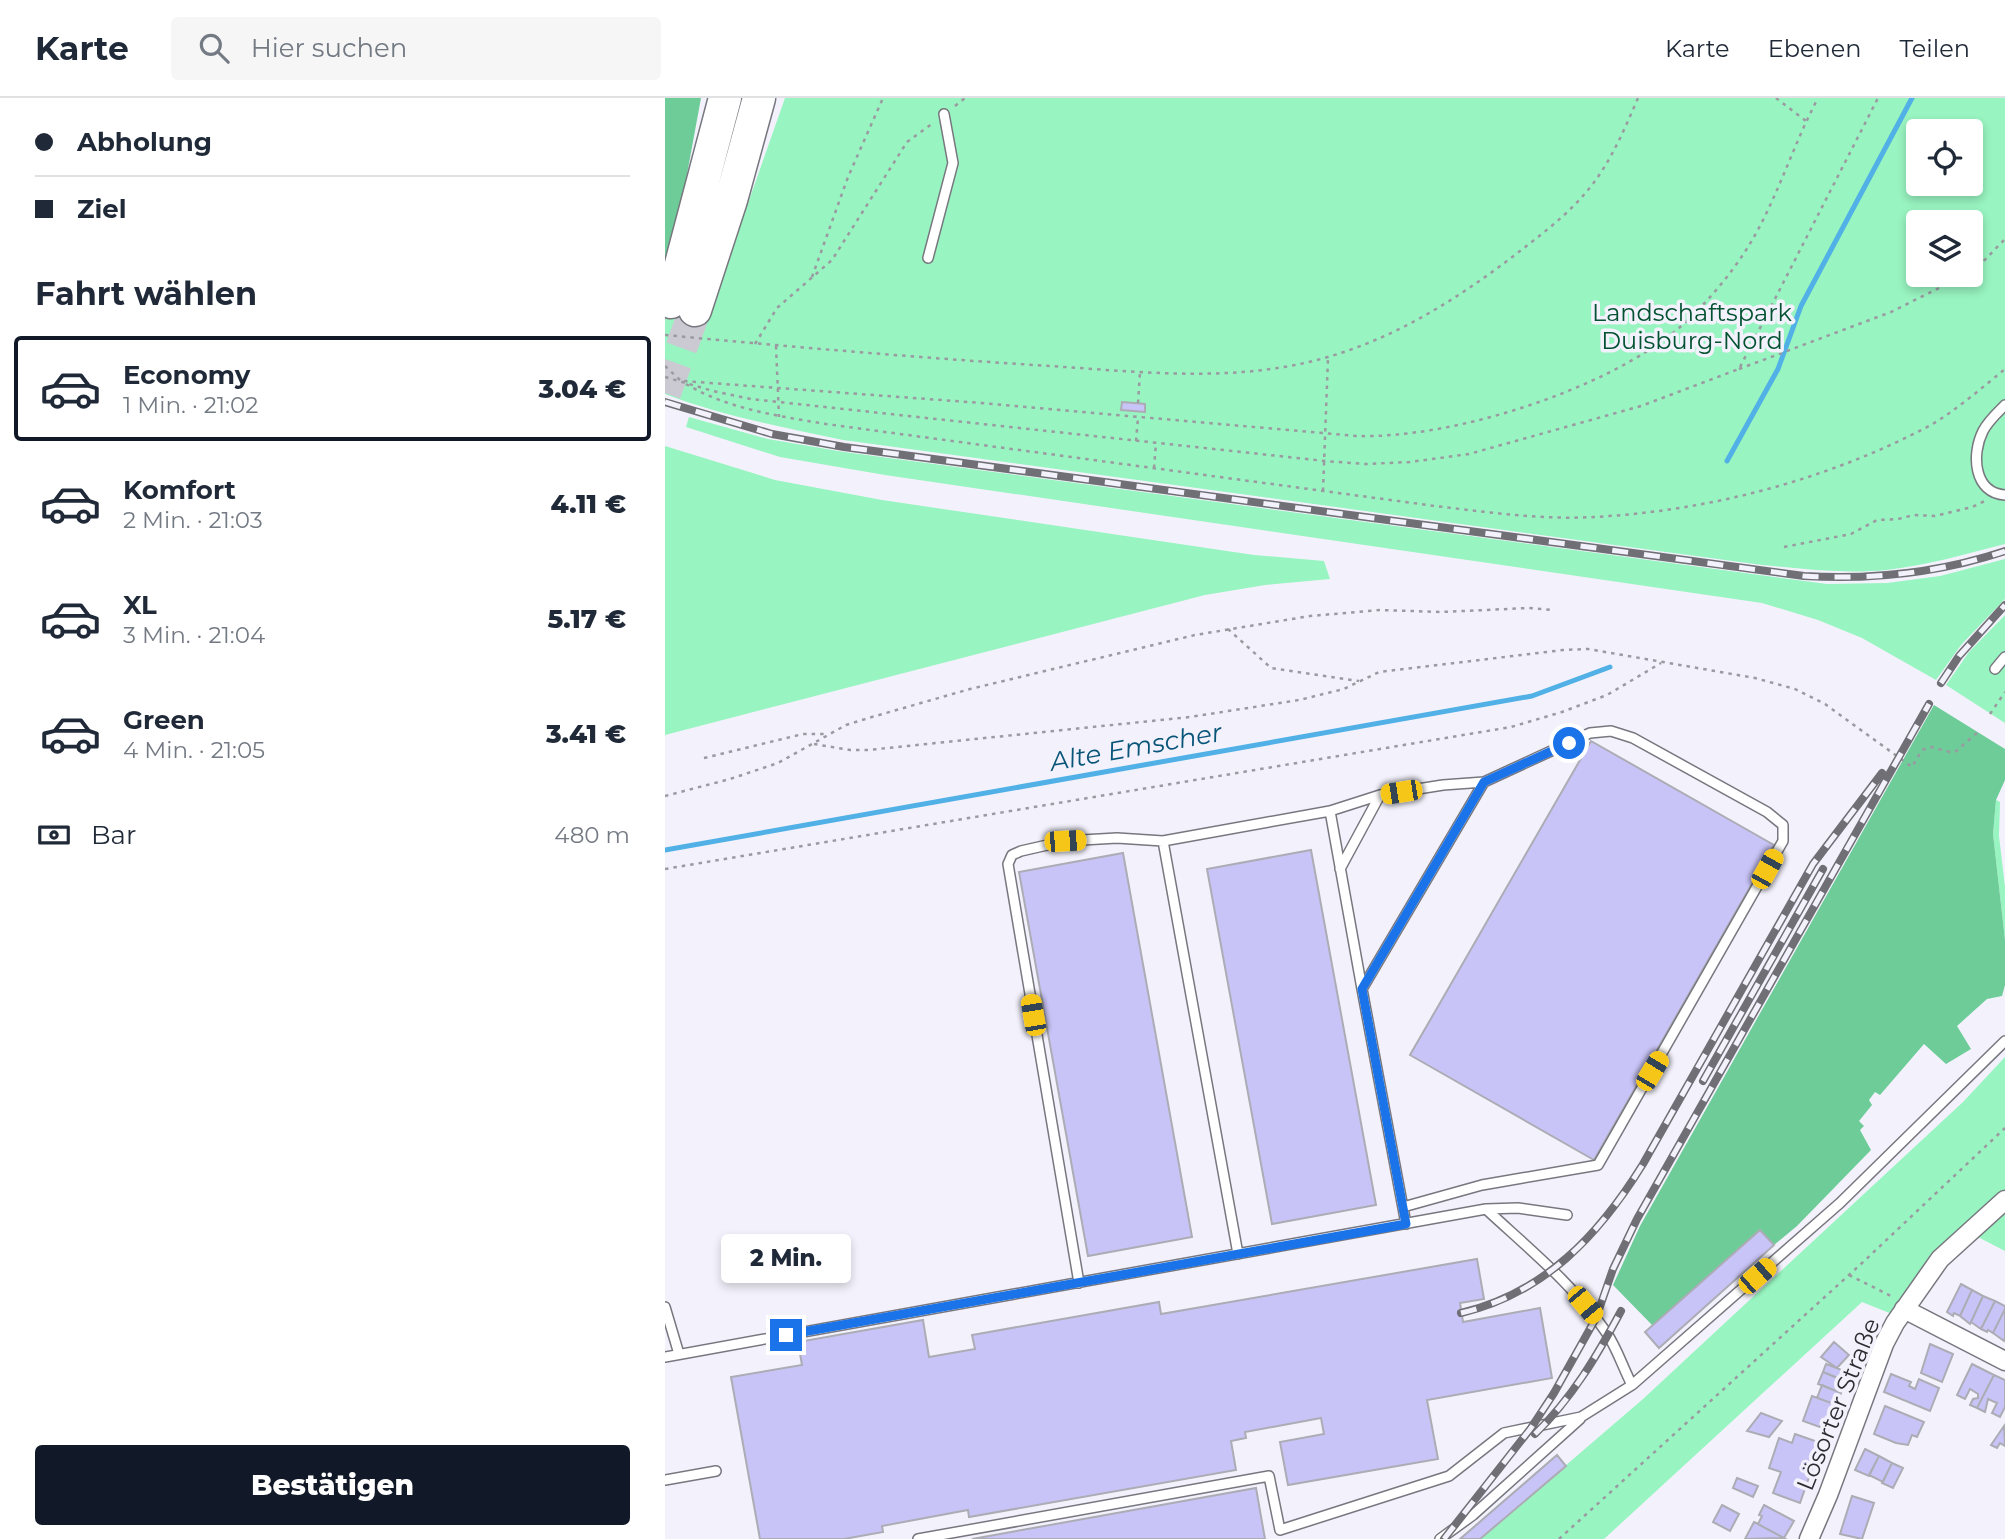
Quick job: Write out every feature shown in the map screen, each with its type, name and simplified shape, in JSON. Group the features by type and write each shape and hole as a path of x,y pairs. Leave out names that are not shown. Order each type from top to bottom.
{"highway":[{"path":"725,98 683,306 731,200 759,98"}],"street":[{"name":"Lösorter Straße","path":"1809,1539 1901,1304 1940,1259 2005,1200"},
{"path":"1901,1304 2005,1361"}],"lane":[{"path":"928,258 953,163 944,114"},
{"path":"2003,495 1983,486 1979,478 1976,454 1983,431 2005,405"},
{"path":"1994,668 2005,657"},
{"path":"1079,1283 1007,864 1012,855 1065,841 1117,838 1163,841 1330,811 1380,795 1443,785 1484,782 1590,733 1611,731 1633,738 1767,812 1783,825 1783,841 1598,1164 1482,1185 1403,1207"},
{"path":"1362,989 1484,782"},
{"path":"1341,869 1380,795"},
{"path":"1330,811 1406,1224"},
{"path":"1163,841 1238,1254"},
{"path":"1440,1539 1473,1514 1581,1417 1632,1385 1848,1195 2005,1041"},
{"path":"665,1357 1486,1209 1518,1208 1567,1215"},
{"path":"1486,1209 1574,1292 1608,1335 1632,1385"},
{"path":"665,1307 679,1354"},
{"path":"918,1539 1269,1476 1280,1530 1449,1476 1504,1433 1581,1417"},
{"path":"665,1480 716,1471"}],"path":[{"path":"812,278 848,177 883,98"},
{"path":"665,335 986,362 1140,371 1240,372 1328,358 1403,329 1474,287 1576,204 1593,185 1626,126 1638,98"},
{"path":"1776,98 1806,121"},
{"path":"681,381 1326,434 1402,436 1462,425 1568,390 1634,359 1677,329 1726,278 1765,217 1818,98"},
{"path":"1739,369 1878,98"},
{"path":"755,344 777,308 832,260 907,142 944,114"},
{"path":"1983,262 2005,239"},
{"path":"665,377 713,391 778,402 1325,461 1365,464 1411,462 1469,454 1641,406 1891,312 1941,287"},
{"path":"776,345 779,416"},
{"path":"1323,491 1328,358"},
{"path":"665,366 681,381 700,392 725,402 779,416 1153,469 1512,515 1592,517 1672,510 1765,491 1871,453 1931,425 2005,369"},
{"path":"1138,404 1140,371"},
{"path":"1136,441 1138,418"},
{"path":"1153,469 1156,443"},
{"path":"1784,547 1851,534 1877,520 1915,515 1935,516 1972,507 2003,495"},
{"path":"665,796 766,767 814,744 830,733 872,717 969,689 1145,646 1310,616 1380,610 1552,610"},
{"path":"1228,629 1272,668 1361,681"},
{"path":"814,744 868,750 1190,717 1299,700 1344,689 1379,672 1588,649 1742,675 1795,689 1825,704 1912,766 1922,750 1931,747 1955,751 1978,732"},
{"path":"665,869 1511,727 1607,695 1662,662"},
{"path":"1990,714 2005,692"},
{"path":"704,758 803,734 830,733"},
{"path":"1559,1539 1849,1275 2005,1128"},
{"path":"1849,1275 1901,1304"}],"green space":[{"path":"665,98 701,98 674,245 665,274"},
{"name":"Landschaftspark Duisburg-Nord","path":"785,98 2005,98 2005,544 1887,570 1793,568 843,440 731,415 665,394 665,299 709,314"},
{"path":"689,417 768,439 844,452 1827,584 1887,583 1940,576 2005,559 2005,599 1961,645 1936,680 1862,638 1818,620 1762,603 885,475 780,457 686,427"},
{"path":"665,446 775,480 882,500 1254,555 1324,561 1330,579 1265,585 1205,595 665,735"},
{"path":"2005,615 2005,723 1946,685 1969,652"},
{"path":"1934,705 2005,749 2005,780 1996,800 1993,834 2005,940 2005,985 2002,996 1987,999 1957,1026 1971,1049 1946,1064 1924,1044 1880,1095 1875,1092 1869,1100 1872,1105 1859,1121 1864,1126 1860,1130 1871,1150 1797,1226 1774,1245 1760,1230 1653,1326 1613,1285 1640,1226"},
{"path":"1996,800 2000,802 1999,836 2005,887 2005,940 1993,834"},
{"path":"2005,1057 2005,1190 1941,1249 1892,1314 1862,1302 1604,1539 1480,1539 1643,1399 1963,1102"},
{"path":"2005,1209 2005,1251 1976,1236"}],"building":[{"path":"1122,402 1145,404 1145,412 1121,410"},
{"path":"1591,741 1774,845 1594,1160 1410,1055"},
{"path":"1311,850 1376,1205 1272,1224 1207,869"},
{"path":"1123,853 1192,1237 1088,1256 1019,872"},
{"path":"1760,1230 1774,1245 1659,1348 1645,1332"},
{"path":"1477,1259 1484,1299 1460,1303 1463,1322 1540,1308 1552,1378 1427,1400 1438,1459 1288,1485 1280,1442 1324,1434 1321,1418 1245,1432 1246,1438 1231,1441 1236,1470 969,1517 968,1510 882,1526 883,1532 844,1539 760,1539 731,1377 802,1365 798,1342 923,1320 929,1357 975,1349 972,1335 1159,1302 1161,1314"},
{"path":"1961,1284 1972,1290 1960,1316 1954,1313 1953,1316 1947,1312"},
{"path":"1972,1290 1983,1296 1970,1324 1960,1316"},
{"path":"1983,1296 1995,1301 1981,1329 1971,1322"},
{"path":"1995,1301 2005,1306 2005,1309 1993,1333 1981,1329"},
{"path":"2005,1309 2005,1338 2004,1341 1993,1333"},
{"path":"1834,1342 1849,1355 1837,1368 1821,1357"},
{"path":"1930,1344 1953,1354 1942,1382 1921,1373"},
{"path":"1826,1364 1842,1370 1839,1379 1823,1372"},
{"path":"1972,1364 1994,1375 1977,1408 1970,1405 1973,1399 1978,1398 1978,1394 1970,1389 1965,1399 1957,1395"},
{"path":"1823,1372 1846,1381 1841,1393 1818,1384"},
{"path":"1891,1374 1911,1382 1909,1386 1915,1389 1919,1379 1939,1388 1930,1411 1884,1392"},
{"path":"1994,1375 2005,1380 2005,1407 2000,1417 1992,1413 1997,1403 1988,1399 1985,1412 1977,1408"},
{"path":"1822,1385 1841,1393 1837,1405 1817,1398"},
{"path":"1812,1396 1837,1405 1828,1430 1803,1421"},
{"path":"1885,1406 1924,1422 1917,1437 1912,1435 1908,1445 1874,1434"},
{"path":"1761,1413 1782,1421 1769,1437 1747,1431"},
{"path":"2004,1426 2005,1446 2000,1443 1997,1448 1991,1445"},
{"path":"1795,1434 1821,1443 1800,1503 1773,1493 1781,1472 1769,1468 1779,1438 1792,1443"},
{"path":"1865,1449 1879,1456 1869,1476 1855,1470"},
{"path":"1557,1455 1566,1466 1480,1539 1460,1539"},
{"path":"1879,1456 1892,1463 1883,1482 1869,1475"},
{"path":"1892,1463 1903,1468 1893,1488 1882,1483"},
{"path":"1737,1478 1758,1486 1753,1497 1733,1488"},
{"path":"1256,1488 1265,1539 972,1539"},
{"path":"1852,1496 1874,1503 1862,1539 1840,1534"},
{"path":"1722,1505 1739,1514 1730,1531 1713,1522"},
{"path":"1764,1505 1794,1521 1784,1538 1758,1524"},
{"path":"1754,1522 1758,1524 1784,1538 1745,1539"}],"waterway":[{"name":"Alte Emscher","path":"1727,461 1778,369 1801,306 1912,98"},
{"name":"Alte Emscher","path":"665,850 1532,696 1610,667"}],"tunnel":[{"path":"665,393 695,310"}],"railway":[{"path":"665,402 772,434 844,447 1804,576 1881,576 1931,570 2005,551"},
{"path":"1941,683 1959,656 2005,605"},
{"path":"1444,1539 1531,1428 1554,1393 1596,1318 1613,1269 1637,1219 1929,704"},
{"path":"1461,1313 1491,1304 1544,1276 1567,1258 1608,1214 1643,1164 1813,864 1882,773"},
{"path":"1703,1081 1823,869"},
{"path":"1535,1434 1561,1406 1583,1376 1621,1311"}],"route":[{"path":"786,1335 1406,1224 1362,989 1484,782 1569,743"}]}
